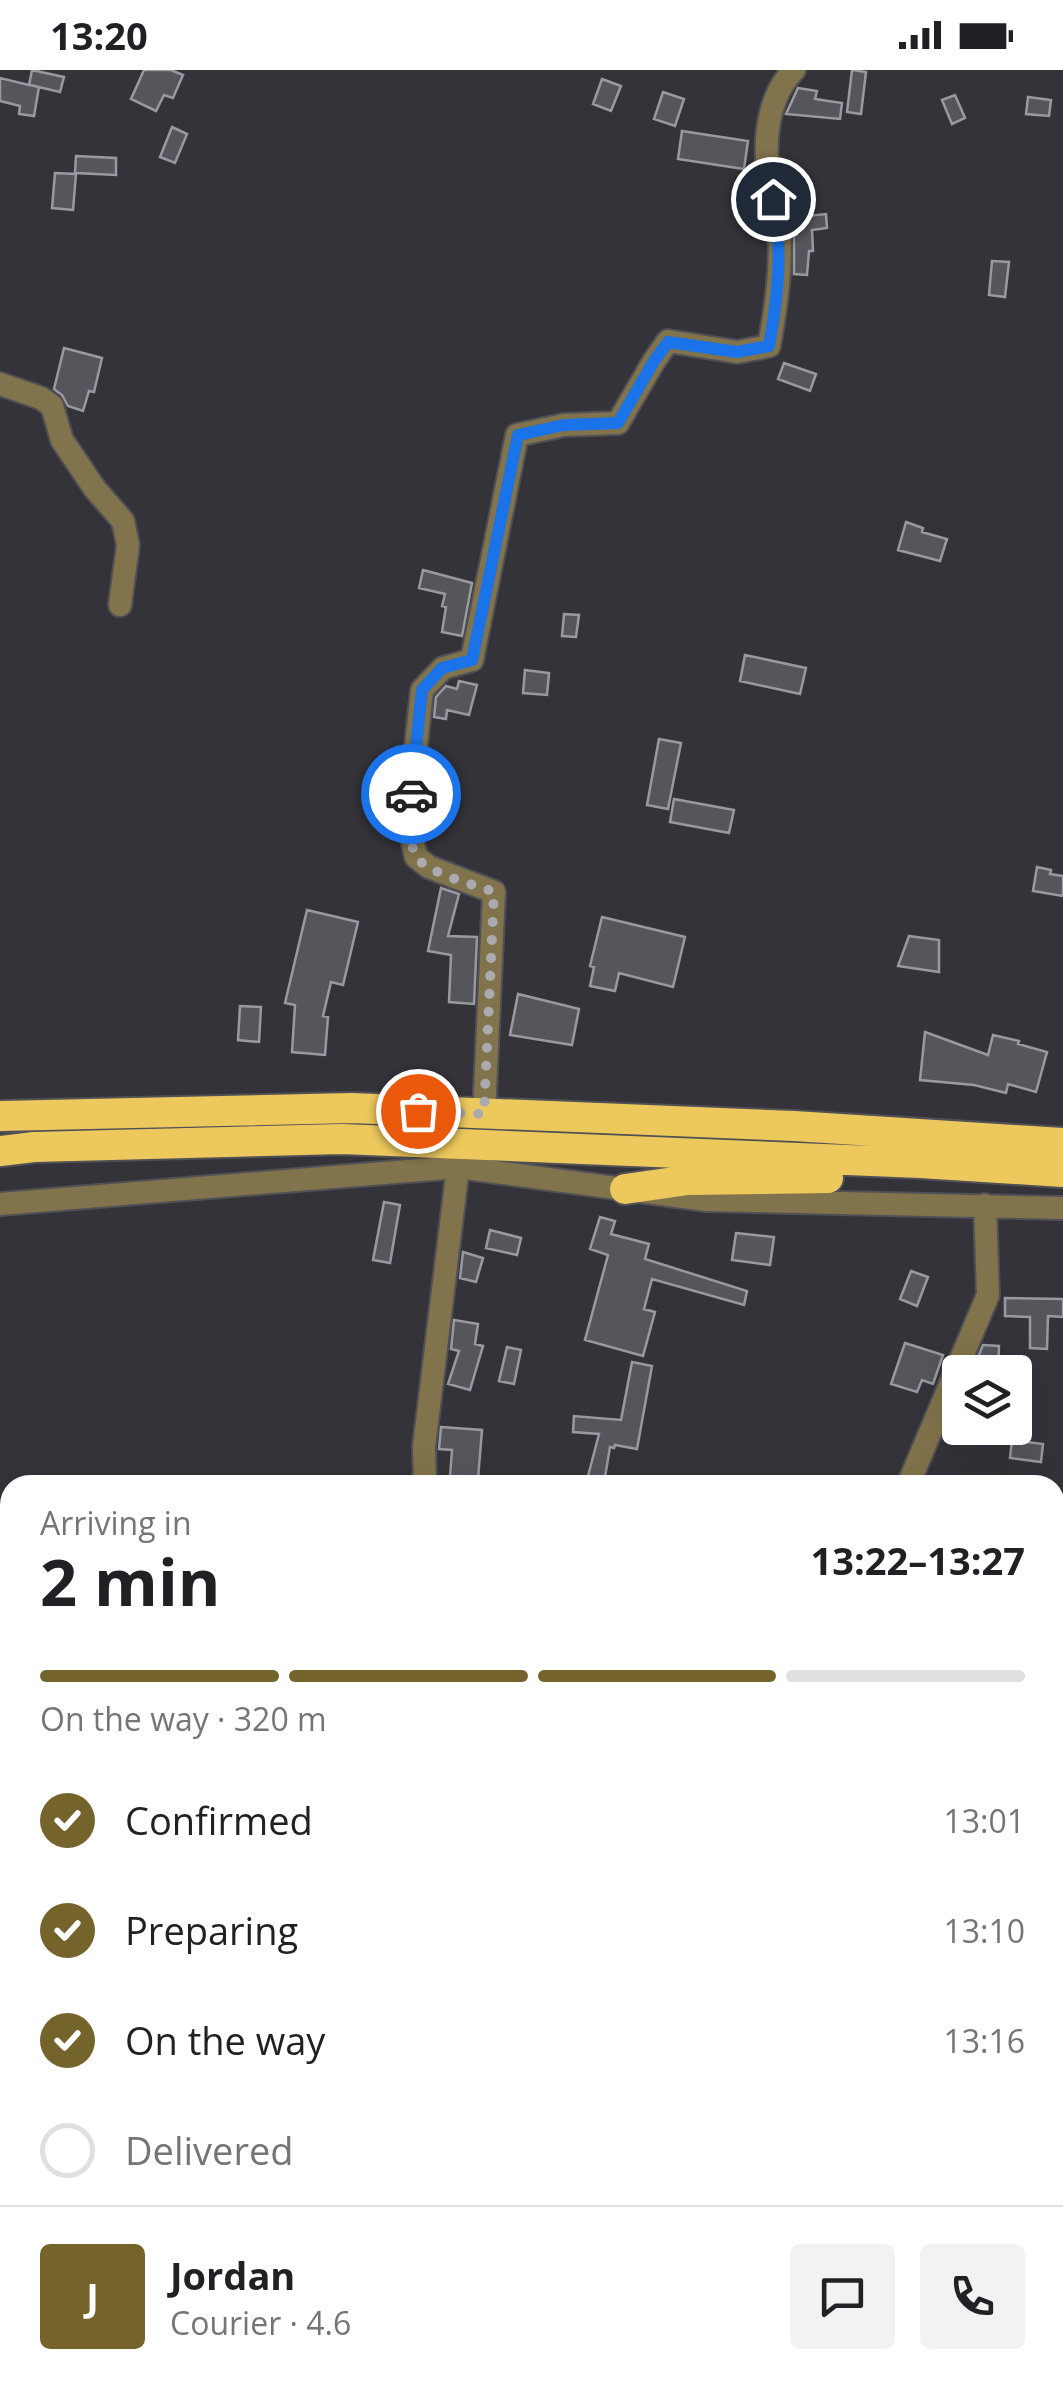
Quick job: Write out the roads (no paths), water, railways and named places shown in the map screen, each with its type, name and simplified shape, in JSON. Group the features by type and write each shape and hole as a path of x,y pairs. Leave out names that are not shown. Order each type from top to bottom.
{"highway":[{"path":"0,1116 352,1108 794,1126 1063,1143"},
{"path":"0,1151 342,1139 1063,1172"},
{"path":"625,1189 688,1180 829,1178 920,1163"}],"street":[{"path":"484,1114 494,892 429,867 416,856 408,820 422,690 442,668 472,660 518,435 564,425 618,423 668,342 737,352 769,346 778,293 778,227 768,171 769,115 794,70"},
{"path":"0,384 41,398 52,406 62,440 123,521 128,546 120,604"},
{"path":"425,1475 424,1447 458,1167"},
{"path":"0,1204 458,1167 706,1200 1063,1208"},
{"path":"912,1475 988,1295 984,1205"}]}
